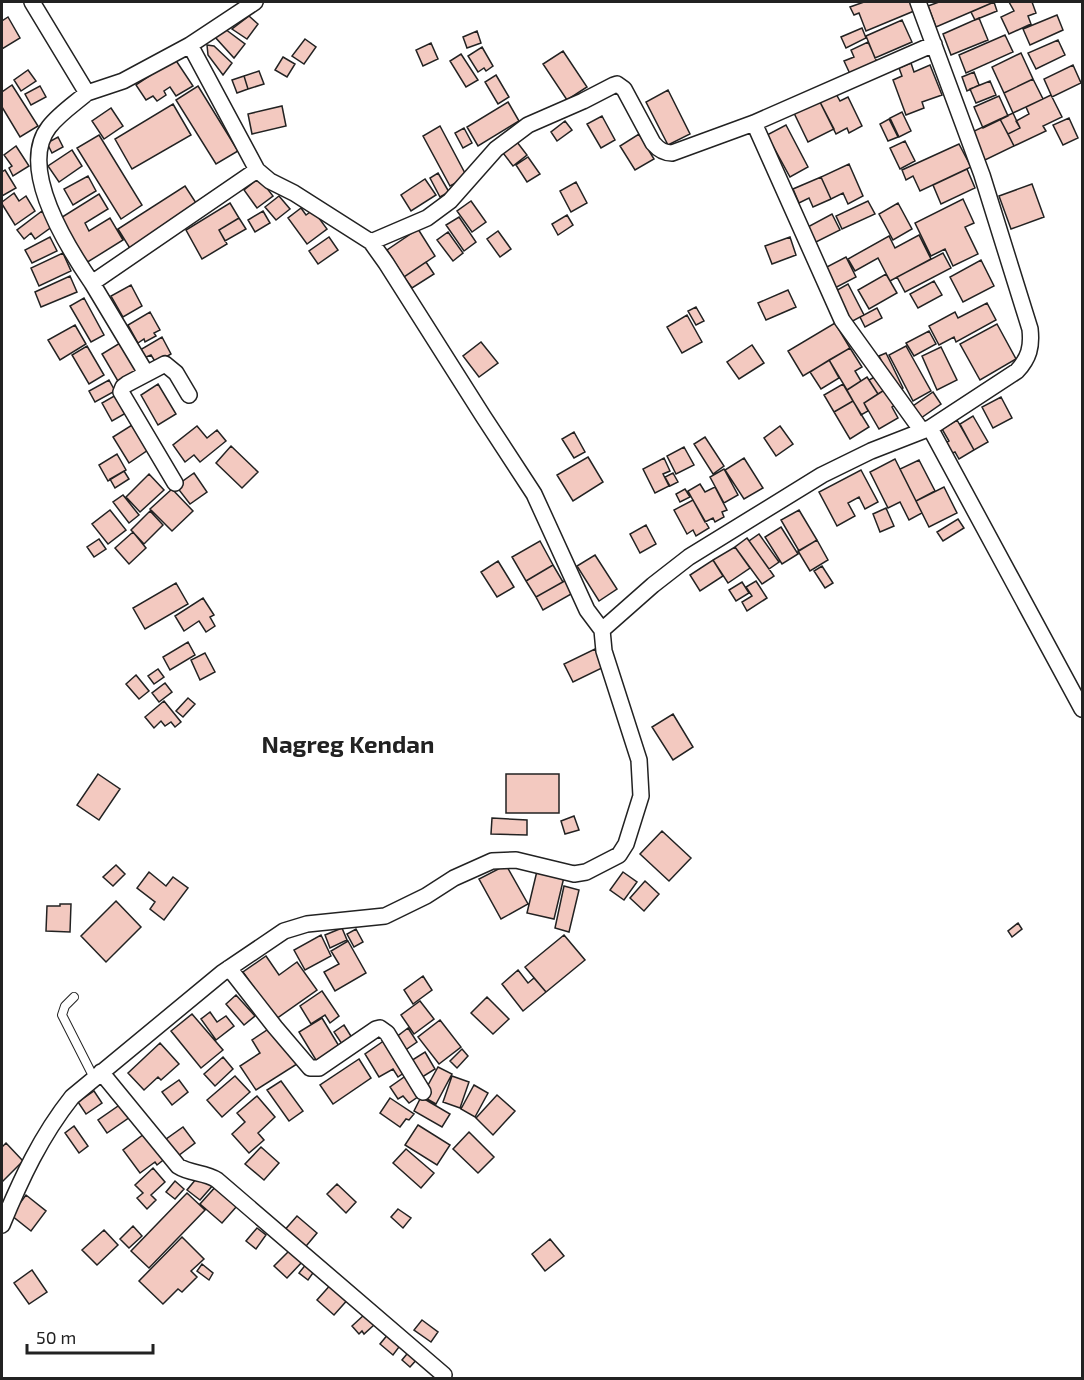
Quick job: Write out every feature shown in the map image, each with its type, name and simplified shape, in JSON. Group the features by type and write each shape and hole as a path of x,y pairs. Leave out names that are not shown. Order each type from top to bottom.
{"street":[{"path":"32,2 87,93"},
{"path":"146,373 52,216 41,182 39,148 48,128 87,93 123,81 190,45 255,2"},
{"path":"602,630 689,556 822,475 871,451 926,429 1017,371 1032,346 1030,329 982,175 918,2"},
{"path":"370,242 427,218 442,207 496,149 528,124 614,85 617,84 624,89 658,149 666,153 679,152 753,123 933,44"},
{"path":"2,1225 36,1149 54,1119 72,1097 229,968 284,931 318,923 385,916 426,896 454,878 492,861 516,860 574,873 586,872 619,855 626,844 640,796 639,760 604,651 602,630 587,610 534,494 386,263 370,242 294,193 270,181 256,170 190,45"},
{"path":"753,123 842,320 926,429 1083,709"},
{"path":"92,283 256,170"},
{"path":"175,483 122,397 123,387 163,364 176,373 189,395"},
{"path":"229,968 310,1068 319,1068 380,1028 387,1033 423,1092"},
{"path":"98,1075 178,1166 188,1171 204,1173 217,1180 444,1375"}],"lane":[{"path":"74,997 65,1006 62,1015 98,1075"}],"building":[{"path":"864,2 910,2 914,11 866,31 859,13 854,15 850,7"},
{"path":"939,2 994,2 936,27 928,6"},
{"path":"994,2 997,11 975,20 971,12"},
{"path":"1009,2 1032,2 1036,13 1028,16 1031,24 1009,34 1001,17 1014,11"},
{"path":"1057,15 1063,30 1030,45 1023,29"},
{"path":"249,16 258,24 247,39 232,29"},
{"path":"8,17 20,38 2,49 2,21"},
{"path":"979,18 988,40 951,55 943,34"},
{"path":"902,20 912,42 875,58 866,36"},
{"path":"862,28 866,38 846,48 841,37"},
{"path":"225,29 245,44 234,58 215,37"},
{"path":"477,31 481,43 467,48 463,37"},
{"path":"1005,35 1013,52 966,73 959,55"},
{"path":"305,39 316,47 304,64 292,56"},
{"path":"1058,40 1065,55 1036,69 1028,53"},
{"path":"868,42 878,64 851,76 844,61 854,57 851,50"},
{"path":"431,43 438,59 423,66 416,50"},
{"path":"207,45 214,46 232,63 223,75 208,55"},
{"path":"482,47 493,66 486,71 484,68 478,72 468,56"},
{"path":"563,51 587,87 567,100 543,64"},
{"path":"1021,53 1033,79 1004,93 992,67"},
{"path":"461,54 478,80 466,87 450,61"},
{"path":"283,57 295,64 287,77 275,70"},
{"path":"175,59 193,86 176,96 170,87 164,91 166,95 157,101 153,96 146,100 136,85"},
{"path":"911,63 914,72 930,65 942,95 922,102 924,108 906,115 893,80 902,76 899,68"},
{"path":"1073,65 1081,83 1052,97 1044,79"},
{"path":"28,70 36,81 21,91 14,80"},
{"path":"259,71 264,84 248,89 244,76"},
{"path":"974,72 979,85 967,91 962,77"},
{"path":"496,75 509,97 498,104 485,82"},
{"path":"244,76 248,89 237,93 232,80"},
{"path":"1033,79 1043,99 1013,113 1004,93"},
{"path":"990,81 996,95 976,103 970,89"},
{"path":"12,85 38,126 20,137 2,107 2,92"},
{"path":"40,86 46,97 31,105 25,94"},
{"path":"198,86 238,151 216,164 176,100"},
{"path":"668,90 690,134 668,145 646,102"},
{"path":"835,92 840,101 848,97 862,126 849,133 847,128 836,134 819,100"},
{"path":"1051,95 1062,117 1043,126 1046,131 1014,146 1008,134 1020,128 1016,121 1029,114 1026,107"},
{"path":"999,96 1008,116 983,128 974,107"},
{"path":"819,100 834,129 808,142 794,113"},
{"path":"508,102 519,121 478,146 467,127"},
{"path":"173,104 191,135 132,169 115,139"},
{"path":"282,106 286,126 252,134 248,114"},
{"path":"111,108 123,126 104,139 92,121"},
{"path":"902,112 911,131 899,137 890,118"},
{"path":"1013,113 1020,128 1008,134 1000,119"},
{"path":"602,116 615,140 601,148 587,124"},
{"path":"1069,118 1078,138 1063,145 1053,125"},
{"path":"889,119 898,137 888,141 880,124"},
{"path":"1000,119 1014,146 985,160 972,132"},
{"path":"565,121 572,130 557,141 551,132"},
{"path":"786,125 808,167 790,177 767,135"},
{"path":"440,126 467,177 450,186 423,136"},
{"path":"464,128 472,143 463,148 455,133"},
{"path":"639,134 654,159 635,170 620,146"},
{"path":"99,135 142,205 121,219 77,148"},
{"path":"58,137 63,147 52,153 47,143"},
{"path":"905,141 915,161 900,169 890,148"},
{"path":"517,142 527,155 513,166 503,153"},
{"path":"959,144 971,167 920,191 913,176 906,180 902,170"},
{"path":"16,146 29,166 13,176 9,168 12,166 4,155"},
{"path":"72,150 82,166 59,182 48,166"},
{"path":"528,157 540,174 527,182 516,165"},
{"path":"849,164 863,196 848,204 843,193 831,199 821,177"},
{"path":"967,169 975,188 941,204 933,185"},
{"path":"5,170 16,188 2,196 2,172"},
{"path":"438,173 449,192 440,197 430,178"},
{"path":"88,176 96,191 73,205 64,189"},
{"path":"821,177 831,199 813,207 809,198 799,203 793,189"},
{"path":"259,178 273,196 257,208 244,190"},
{"path":"425,179 436,195 411,211 401,195"},
{"path":"576,182 587,203 571,212 560,191"},
{"path":"1032,184 1044,217 1011,229 999,196"},
{"path":"185,186 198,206 131,250 118,229"},
{"path":"14,193 19,201 26,196 35,211 15,225 2,204"},
{"path":"99,194 108,209 85,223 89,231 110,218 123,240 86,263 59,219"},
{"path":"279,196 290,209 276,220 265,207"},
{"path":"963,199 974,223 965,227 978,254 953,266 945,249 931,256 915,223"},
{"path":"471,201 486,222 472,232 457,211"},
{"path":"868,201 875,214 842,229 836,216"},
{"path":"230,203 239,218 219,230 227,244 202,259 186,230"},
{"path":"898,203 912,229 893,240 879,214"},
{"path":"301,208 306,215 313,210 327,229 307,244 288,218"},
{"path":"42,211 53,226 35,239 31,233 24,239 17,230"},
{"path":"263,211 270,223 255,232 248,220"},
{"path":"832,214 840,230 812,244 804,229"},
{"path":"567,215 573,225 558,235 552,224"},
{"path":"459,217 476,242 464,251 446,225"},
{"path":"239,218 246,229 225,241 219,230"},
{"path":"418,229 435,256 404,277 387,250"},
{"path":"498,231 511,249 500,257 487,239"},
{"path":"448,232 463,253 453,261 437,240"},
{"path":"919,235 931,259 890,281 878,258 855,271 848,259 889,236 895,248"},
{"path":"50,237 57,251 32,263 25,250"},
{"path":"329,237 338,250 318,264 309,251"},
{"path":"790,237 796,255 772,264 765,246"},
{"path":"63,253 71,271 39,286 31,268"},
{"path":"943,253 951,268 905,292 897,277"},
{"path":"846,257 856,277 831,290 821,270"},
{"path":"981,260 994,286 963,302 950,277"},
{"path":"426,262 434,274 412,288 404,277"},
{"path":"886,274 897,293 869,309 858,290"},
{"path":"70,276 77,292 41,307 35,292"},
{"path":"934,281 942,295 918,308 910,294"},
{"path":"848,284 864,315 847,324 832,293"},
{"path":"131,285 142,306 123,317 111,296"},
{"path":"788,290 796,307 766,320 758,303"},
{"path":"84,298 104,335 91,342 70,306"},
{"path":"987,303 996,320 956,342 954,337 939,345 929,326 955,312 958,318"},
{"path":"696,307 704,321 696,325 688,311"},
{"path":"877,308 882,318 865,327 860,317"},
{"path":"150,312 160,330 154,333 156,336 138,343 128,325"},
{"path":"687,315 702,342 682,353 667,327"},
{"path":"835,323 850,348 803,376 788,351"},
{"path":"997,324 1016,359 980,380 960,344"},
{"path":"75,325 86,344 60,360 48,340"},
{"path":"929,331 936,344 914,356 906,343"},
{"path":"162,337 171,354 156,363 151,355 144,358 140,350"},
{"path":"481,342 498,363 479,377 463,356"},
{"path":"120,343 137,372 119,383 102,354"},
{"path":"752,345 764,363 739,379 727,362"},
{"path":"87,346 104,375 89,384 72,355"},
{"path":"906,346 931,391 913,401 889,355"},
{"path":"941,347 957,380 937,390 922,356"},
{"path":"850,348 862,367 855,371 861,381 847,390 829,360"},
{"path":"886,353 903,388 897,392 879,356"},
{"path":"829,360 839,378 821,389 810,372"},
{"path":"878,375 886,389 878,394 869,380"},
{"path":"867,377 878,394 864,403 868,411 861,415 847,390"},
{"path":"109,380 115,391 95,402 89,391"},
{"path":"158,384 176,414 158,425 141,395"},
{"path":"843,384 853,401 834,412 824,395"},
{"path":"889,387 899,403 892,407 898,418 879,429 864,403"},
{"path":"933,392 941,404 921,418 913,406"},
{"path":"116,395 126,413 112,421 102,403"},
{"path":"1001,397 1012,418 993,428 982,407"},
{"path":"853,401 869,427 850,439 834,412"},
{"path":"973,416 988,442 974,450 960,424"},
{"path":"957,420 974,450 959,459 955,452 948,455 942,445 949,441 942,429"},
{"path":"132,425 148,450 129,463 113,437"},
{"path":"197,426 207,438 217,430 226,441 200,462 194,455 185,462 173,445"},
{"path":"780,426 793,444 776,456 764,438"},
{"path":"574,432 585,452 574,458 562,439"},
{"path":"705,437 724,466 713,474 694,444"},
{"path":"231,446 258,472 242,488 216,463"},
{"path":"684,447 694,465 676,474 667,456"},
{"path":"117,454 126,470 108,481 99,465"},
{"path":"588,457 603,482 573,501 557,475"},
{"path":"664,458 670,471 663,474 669,486 655,493 643,469"},
{"path":"744,458 763,488 744,499 725,470"},
{"path":"895,459 922,513 909,520 900,502 888,508 870,472"},
{"path":"919,460 935,491 916,501 900,469"},
{"path":"724,469 738,495 724,503 710,477"},
{"path":"861,470 878,502 865,509 859,497 848,503 855,516 837,526 819,492"},
{"path":"124,471 129,479 115,488 110,479"},
{"path":"194,473 207,492 190,504 176,486"},
{"path":"673,473 678,482 670,486 665,477"},
{"path":"149,474 164,490 140,512 126,497"},
{"path":"700,484 705,492 715,487 727,510 722,512 724,517 715,522 713,518 705,522 688,491"},
{"path":"944,487 957,513 929,527 916,501"},
{"path":"172,489 193,511 172,531 150,509"},
{"path":"685,489 690,497 680,502 676,494"},
{"path":"123,495 139,515 129,523 113,502"},
{"path":"693,500 709,528 696,536 693,530 687,534 674,510"},
{"path":"886,508 894,526 880,532 873,514"},
{"path":"110,510 126,530 108,544 92,524"},
{"path":"799,510 817,540 799,551 781,520"},
{"path":"150,511 163,525 144,544 131,530"},
{"path":"958,519 964,528 943,541 937,532"},
{"path":"646,525 656,544 640,553 630,534"},
{"path":"781,527 798,554 782,564 765,537"},
{"path":"133,532 146,548 129,564 115,548"},
{"path":"759,534 779,562 769,569 749,541"},
{"path":"747,538 774,576 762,584 735,547"},
{"path":"99,539 106,549 94,557 87,547"},
{"path":"817,540 828,560 810,571 798,551"},
{"path":"540,541 553,565 526,581 512,557"},
{"path":"735,547 750,568 728,583 713,560"},
{"path":"595,555 617,589 599,601 577,566"},
{"path":"713,560 723,576 700,591 690,575"},
{"path":"498,561 514,587 497,597 481,572"},
{"path":"553,565 563,582 536,597 526,581"},
{"path":"822,566 833,583 825,588 814,571"},
{"path":"566,580 573,593 543,610 536,597"},
{"path":"756,581 767,598 747,611 742,602 752,596 746,587"},
{"path":"742,582 749,593 736,601 729,590"},
{"path":"176,583 188,604 145,629 133,608"},
{"path":"203,598 214,615 210,617 215,626 206,632 199,621 184,631 175,616"},
{"path":"188,642 195,655 170,670 163,657"},
{"path":"595,649 604,667 573,682 564,664"},
{"path":"205,653 215,672 200,680 191,660"},
{"path":"158,669 164,677 154,684 148,676"},
{"path":"136,675 149,691 139,699 126,684"},
{"path":"165,683 172,692 159,702 152,693"},
{"path":"188,698 195,704 183,717 176,711"},
{"path":"164,701 181,722 175,727 171,722 165,726 161,721 154,728 145,717"},
{"path":"673,714 693,747 673,760 652,727"},
{"path":"98,774 120,789 99,820 77,805"},
{"path":"506,774 559,774 559,813 506,813"},
{"path":"574,816 579,830 565,834 561,821"},
{"path":"492,818 527,820 527,835 491,834"},
{"path":"662,831 691,858 669,881 640,854"},
{"path":"116,865 125,874 113,886 103,877"},
{"path":"506,865 528,904 501,919 479,879"},
{"path":"537,871 564,877 554,919 527,913"},
{"path":"149,872 166,886 173,877 188,888 164,920 150,909 155,902 137,888"},
{"path":"623,872 637,882 624,900 610,890"},
{"path":"645,881 659,894 644,911 630,898"},
{"path":"564,886 579,890 569,932 555,928"},
{"path":"116,901 141,927 106,962 81,936"},
{"path":"60,904 71,904 70,932 46,931 47,906 60,906"},
{"path":"1018,923 1022,929 1012,937 1008,931"},
{"path":"342,928 347,940 330,948 325,935"},
{"path":"356,929 363,942 354,947 347,934"},
{"path":"321,935 331,956 305,970 294,950"},
{"path":"564,935 585,960 546,992 525,967"},
{"path":"348,941 366,973 335,991 324,972 339,964 331,951"},
{"path":"266,956 279,975 297,962 317,990 276,1019 243,972"},
{"path":"518,970 528,983 534,978 546,992 523,1011 502,984"},
{"path":"423,976 432,990 413,1004 404,990"},
{"path":"322,991 339,1016 330,1023 325,1015 311,1024 300,1006"},
{"path":"236,995 255,1016 244,1025 226,1004"},
{"path":"487,997 509,1019 493,1034 471,1013"},
{"path":"420,1001 434,1019 414,1034 401,1015"},
{"path":"210,1012 217,1022 226,1016 234,1026 216,1040 201,1019"},
{"path":"192,1014 223,1050 201,1068 171,1031"},
{"path":"322,1018 342,1051 319,1065 299,1032"},
{"path":"440,1020 461,1047 439,1064 418,1037"},
{"path":"344,1025 354,1041 344,1047 334,1032"},
{"path":"273,1026 297,1064 256,1090 240,1066 260,1053 252,1040"},
{"path":"408,1028 417,1042 404,1051 395,1038"},
{"path":"385,1040 405,1072 398,1077 393,1069 379,1077 365,1054"},
{"path":"160,1043 179,1064 161,1080 158,1077 144,1090 128,1073"},
{"path":"462,1049 468,1056 457,1068 450,1061"},
{"path":"425,1052 435,1069 416,1081 406,1064"},
{"path":"223,1057 233,1069 215,1086 204,1074"},
{"path":"359,1059 371,1078 333,1104 320,1085"},
{"path":"438,1067 452,1074 436,1104 422,1096"},
{"path":"407,1075 422,1094 409,1103 403,1096 398,1099 390,1087"},
{"path":"235,1076 250,1092 222,1117 207,1100"},
{"path":"452,1076 469,1082 460,1108 443,1102"},
{"path":"179,1080 188,1092 172,1105 162,1092"},
{"path":"281,1081 303,1111 289,1121 267,1090"},
{"path":"474,1085 488,1093 475,1117 461,1109"},
{"path":"94,1091 102,1103 86,1114 78,1102"},
{"path":"497,1095 515,1111 493,1135 476,1118"},
{"path":"257,1096 275,1117 258,1133 264,1140 249,1153 232,1134 245,1122 237,1113"},
{"path":"421,1097 450,1114 442,1127 414,1111"},
{"path":"390,1098 414,1114 400,1127 380,1113"},
{"path":"121,1104 130,1117 107,1133 98,1120"},
{"path":"418,1125 450,1145 437,1165 405,1145"},
{"path":"74,1126 88,1146 79,1153 65,1133"},
{"path":"183,1127 195,1143 174,1159 162,1142"},
{"path":"148,1131 167,1157 157,1165 155,1162 140,1173 123,1150"},
{"path":"469,1132 494,1157 478,1173 453,1149"},
{"path":"6,1143 23,1161 2,1182 2,1147"},
{"path":"261,1147 279,1163 264,1180 245,1164"},
{"path":"406,1149 434,1173 421,1188 393,1163"},
{"path":"153,1168 165,1182 151,1195 156,1200 147,1209 137,1198 143,1193 135,1185"},
{"path":"201,1173 214,1184 200,1200 187,1190"},
{"path":"175,1181 184,1189 175,1199 166,1192"},
{"path":"218,1184 237,1206 222,1223 200,1204"},
{"path":"337,1184 356,1202 346,1213 327,1194"},
{"path":"187,1193 205,1210 149,1268 131,1251"},
{"path":"26,1195 46,1211 31,1231 11,1215"},
{"path":"398,1209 411,1218 403,1228 391,1217"},
{"path":"297,1216 317,1233 302,1251 282,1233"},
{"path":"133,1226 142,1236 129,1248 120,1239"},
{"path":"257,1228 266,1235 256,1249 246,1241"},
{"path":"104,1230 118,1245 97,1265 82,1250"},
{"path":"182,1237 204,1259 191,1271 197,1277 182,1292 178,1289 163,1304 139,1281"},
{"path":"550,1239 564,1256 545,1271 532,1254"},
{"path":"291,1249 303,1261 287,1278 274,1266"},
{"path":"307,1263 315,1270 308,1280 299,1273"},
{"path":"202,1264 213,1273 209,1280 197,1271"},
{"path":"32,1270 47,1292 29,1304 14,1283"},
{"path":"333,1282 350,1297 334,1315 317,1300"},
{"path":"365,1314 374,1325 364,1334 362,1331 359,1334 352,1326"},
{"path":"422,1320 438,1332 431,1342 414,1330"},
{"path":"389,1333 402,1343 393,1355 380,1344"},
{"path":"411,1349 419,1357 410,1367 402,1360"}],"district":[{"name":"Nagreg Kendan","path":"348,745"}]}
